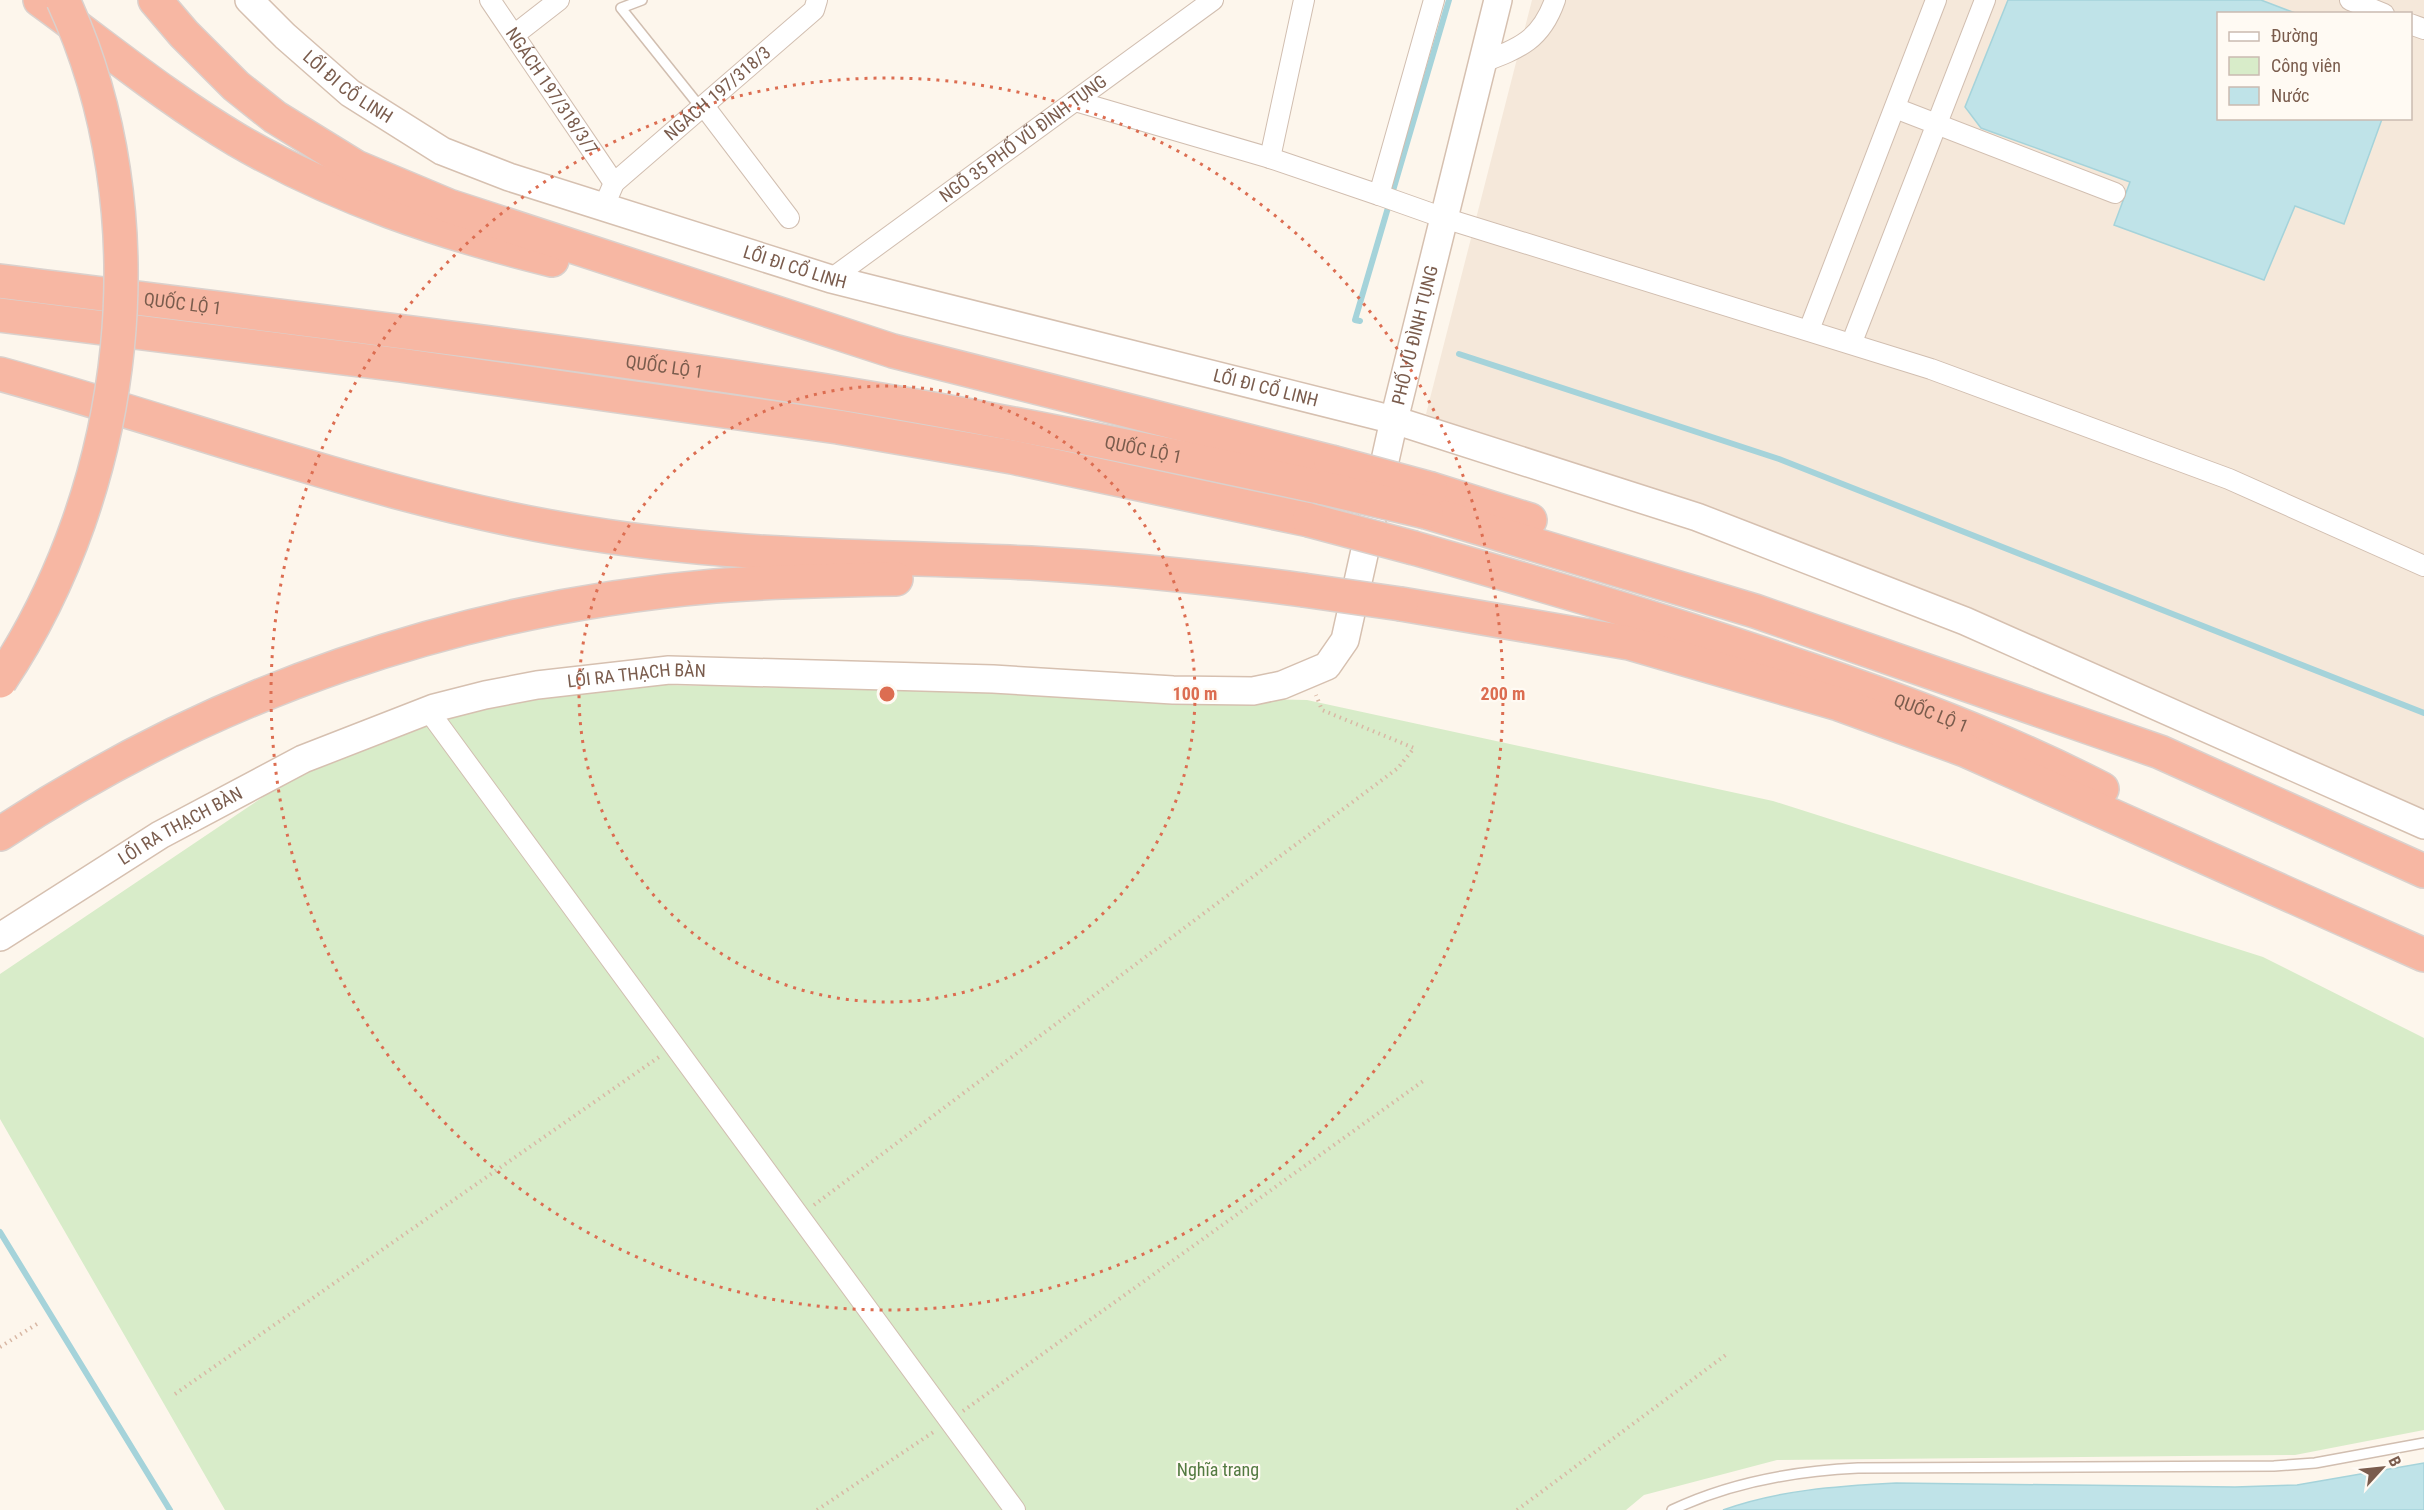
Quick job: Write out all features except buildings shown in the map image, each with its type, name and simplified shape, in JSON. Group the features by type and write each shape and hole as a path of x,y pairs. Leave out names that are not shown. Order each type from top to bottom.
{"highway":[{"path":"40,0 197,114 238,140 326,186 411,220 496,246 804,320"},
{"path":"0,681 23,643 68,551 101,441 115,368 120,248 114,165 95,80 85,49 63,0"},
{"path":"155,0 183,34 236,86 274,117 356,167 449,206 804,320 893,351 1327,475"},
{"name":"QUỐC LỘ 1","path":"0,280 536,348 811,389 1327,475 1428,501 1755,611 2160,752 2424,871"},
{"name":"QUỐC LỘ 1","path":"0,315 400,365 838,427 1012,458 1309,520 1640,612 1869,690 2031,753 2137,807 2424,936"},
{"path":"0,374 414,496 519,522 589,534 650,543 741,550 1034,564 1237,582 1401,604 1629,643 1839,705 1965,750 2424,955"},
{"path":"0,834 151,745 251,698 311,674 396,646 520,615 631,596 727,585 1003,576 1237,582"}],"main road":[{"name":"LỐI ĐI CỔ LINH","path":"249,0 292,44 350,93 432,145 509,177 608,194 832,278 1394,420 1697,517 1860,578 1965,621 2424,825"},
{"name":"PHỐ VŨ ĐÌNH TỤNG","path":"1318,670 1345,640 1394,420 1436,215 1483,62 1498,0"},
{"name":"LỐI RA THẠCH BÀN","path":"0,937 160,835 217,802 303,759 428,710 537,685 669,670 993,679 1184,690 1253,691 1282,685 1318,670"}],"street":[{"name":"NGÁCH 197/318/3/7","path":"490,0 514,35 608,194"},
{"path":"514,35 559,0"},
{"name":"NGÁCH 197/318/3","path":"608,194 814,10 817,0"},
{"name":"NGÕ 35 PHỐ VŨ ĐÌNH TỤNG","path":"832,278 1214,0"},
{"path":"1270,158 1304,0"},
{"path":"1379,195 1434,0"},
{"path":"1483,62 1512,51 1536,36 1548,20 1555,0"},
{"path":"1809,330 1936,0"},
{"path":"1852,342 1985,0"},
{"path":"2350,0 2379,12"},
{"path":"1075,101 1270,158 1436,215 1852,342 1931,369 2229,479 2424,566"},
{"path":"703,107 789,218"},
{"path":"1895,108 2115,193"},
{"path":"428,710 1015,1510"}],"lane":[{"path":"642,0 621,8 703,107"},
{"path":"1672,1510 1693,1500 1754,1480 1810,1470 2274,1466 2315,1463 2424,1443"}],"path":[{"path":"799,1216 1398,768 1414,748 1322,710 1318,670"},
{"path":"175,1394 674,1046"},
{"path":"816,1510 949,1421 1426,1079"},
{"path":"0,1347 37,1324"},
{"path":"1517,1510 1727,1354"}],"shaded area":[{"path":"1532,0 2424,0 2424,814 1426,414"}],"green space":[{"name":"Nghĩa trang","path":"665,685 1307,700 1773,801 2263,957 2424,1038 2424,1430 2295,1455 1777,1460 1644,1495 1626,1510 225,1510 0,1119 0,974 312,764 514,694"}],"water":[{"path":"2008,0 2261,0 2292,12 2217,12 2217,120 2382,120 2344,224 2295,206 2264,280 2114,225 2130,182 1981,128 1965,107"},
{"path":"2424,1463 2424,1510 1723,1510 1787,1493 1896,1483 2235,1487 2297,1485"}],"waterway":[{"path":"1360,321 1355,320 1449,0"},
{"path":"1459,354 1779,459 2424,713"},
{"path":"0,1232 170,1510"}]}
